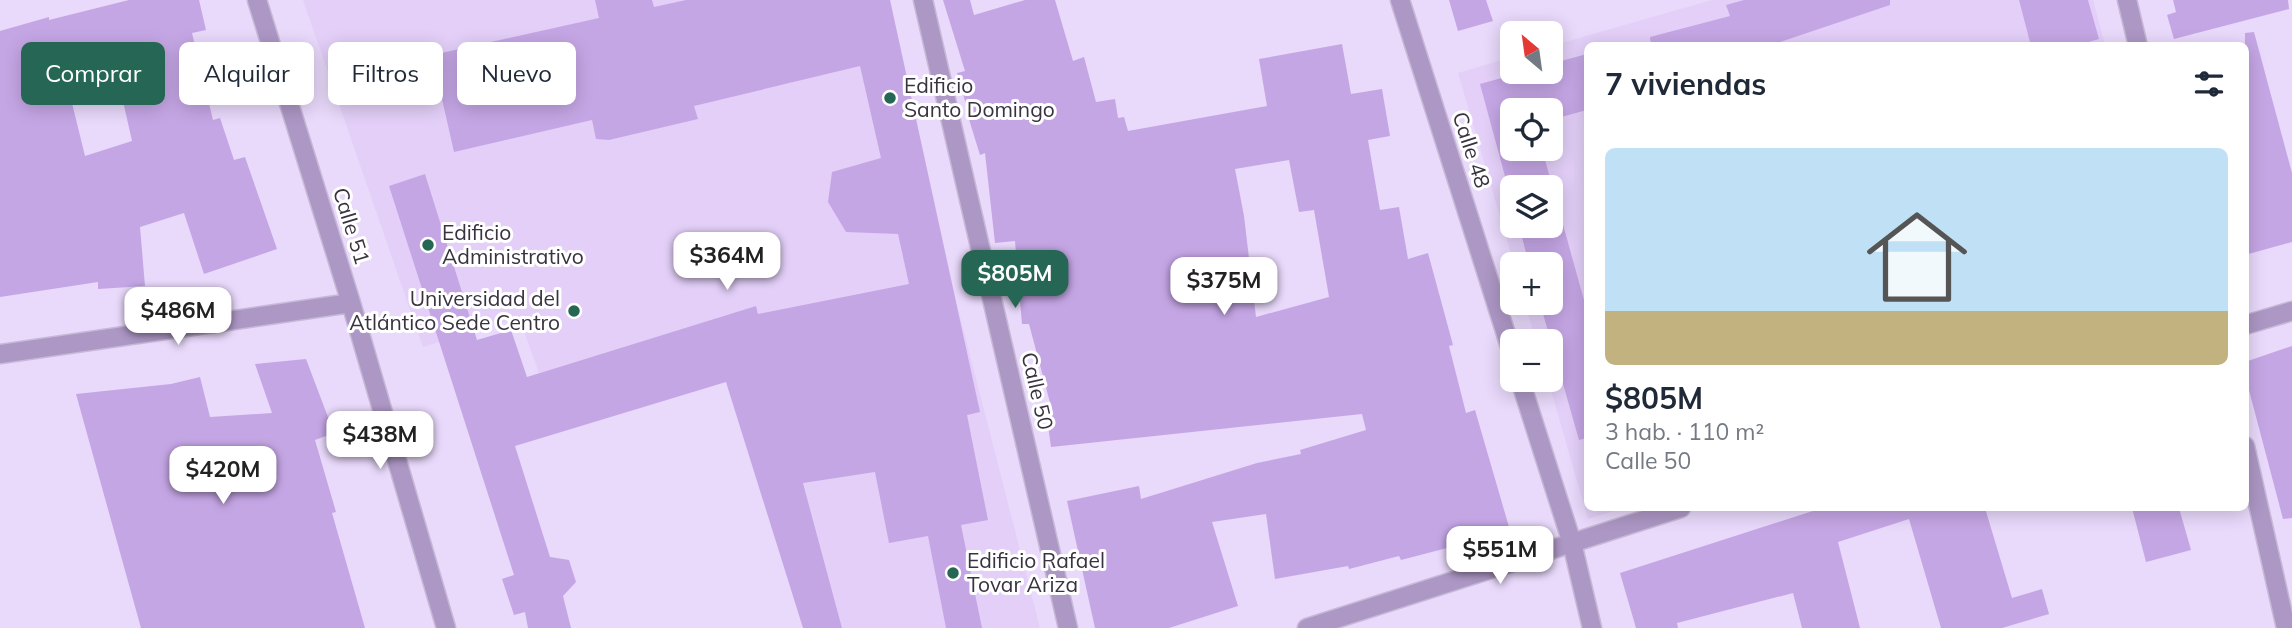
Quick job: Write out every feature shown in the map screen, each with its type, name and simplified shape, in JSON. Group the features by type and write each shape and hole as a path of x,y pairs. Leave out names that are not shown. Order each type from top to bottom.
{"street":[{"name":"Calle 51","path":"257,0 351,303 446,628"},
{"name":"Calle 50","path":"923,0 1069,628"},
{"name":"Calle 48","path":"1400,0 1504,329"},
{"path":"2127,0 2137,42"},
{"path":"0,354 351,303"},
{"path":"2249,323 2292,311"},
{"path":"1524,392 1572,543 1592,628"},
{"path":"2249,464 2286,628"},
{"path":"1307,628 1672,511"}],"shaded area":[{"name":"Universidad del Atlántico Sede Centro","path":"303,0 890,0 957,305 1040,628 842,628 756,306 539,373 519,317 423,347 339,105 443,105 443,42 328,42 328,72"},
{"path":"1712,0 2093,0 2104,42 1584,42 1584,505 1551,392 1563,392 1563,329 1533,329 1528,315 1563,315 1563,252 1510,252 1506,238 1563,238 1563,175 1500,175 1500,216 1458,73 1500,61 1500,84 1563,84 1563,43"},
{"path":"1586,511 1614,511 1588,519"}],"building":[{"path":"129,0 199,0 206,30 192,33 194,42 179,42 179,105 209,105 213,120 220,118 234,160 245,157 277,249 204,274 184,213 140,227 145,286 98,289 98,282 0,297 0,31 49,17 49,20"},
{"path":"595,0 652,0 654,7 686,0 890,0 980,412 967,415 988,520 961,525 982,628 946,628 928,536 889,543 875,472 803,483 842,628 803,628 726,382 515,446 550,557 569,560 576,582 563,596 571,628 528,628 525,612 514,615 502,579 514,575 389,186 425,174 477,340 511,330 527,377 756,306 758,314 909,284 898,234 846,232 828,202 832,172 881,158 860,66 694,106 698,119 609,140 596,139 592,120 454,152 443,104 443,53 457,49 457,105 576,105 576,42 491,42 599,18"},
{"path":"943,0 970,0 974,15 1025,0 1055,0 1073,61 1084,57 1096,102 1115,99 1118,118 1124,117 1128,131 1267,106 1259,59 1342,44 1351,94 1382,89 1390,136 1368,140 1380,210 1399,207 1408,259 1428,253 1453,345 1449,346 1466,413 1475,410 1509,527 1504,539 1448,554 1447,548 1401,560 1399,556 1349,569 1348,566 1275,579 1266,514 1212,522 1238,606 1169,628 1095,628 1067,501 1139,486 1141,499 1257,463 1301,454 1300,450 1366,430 1362,414 1051,447 1046,411 1052,410 1029,324 1022,324 1015,241 995,243 985,153 980,155 957,73 965,71","holes":["1289,160 1299,212 1314,210 1329,297 1256,317 1244,216 1235,169"]},
{"path":"1449,0 1486,0 1493,21 1458,31"},
{"path":"1744,0 1890,0 1890,5 1780,42 1651,42 1650,37 1730,16 1726,5"},
{"path":"2019,0 2088,0 2099,39 2089,42 2030,42"},
{"path":"2173,0 2288,0 2289,9 2174,39 2167,15 2176,12"},
{"path":"2254,32 2292,173 2292,242 2249,254 2249,42 2245,42 2245,33"},
{"path":"1584,55 1584,111 1563,116 1563,98 1500,98 1500,158 1480,84 1500,78 1500,84 1563,84 1563,60"},
{"path":"1501,161 1545,161 1549,175 1505,175"},
{"path":"1563,225 1584,300 1584,439 1579,440 1563,384 1563,329 1547,329 1543,315 1563,315 1563,252 1526,252 1522,238 1563,238"},
{"path":"2292,346 2292,518 2283,519 2249,390 2249,361"},
{"path":"306,359 334,433 315,440 336,512 332,513 365,628 141,628 76,394 171,384 200,377 210,417 272,413 255,364"},
{"path":"1813,511 1986,511 2012,598 2042,589 2049,614 2002,628 1941,628 1909,519 1838,542 1860,628 1802,628 1793,593 1677,623 1678,628 1636,628 1620,573"},
{"path":"2133,511 2180,511 2191,550 2146,562"}],"place":[{"name":"Edificio Santo Domingo","path":"890,98"},
{"name":"Edificio Administrativo","path":"428,245"},
{"name":"Universidad del Atlántico Sede Centro","path":"574,311"},
{"name":"Edificio Rafael Tovar Ariza","path":"953,573"}]}
